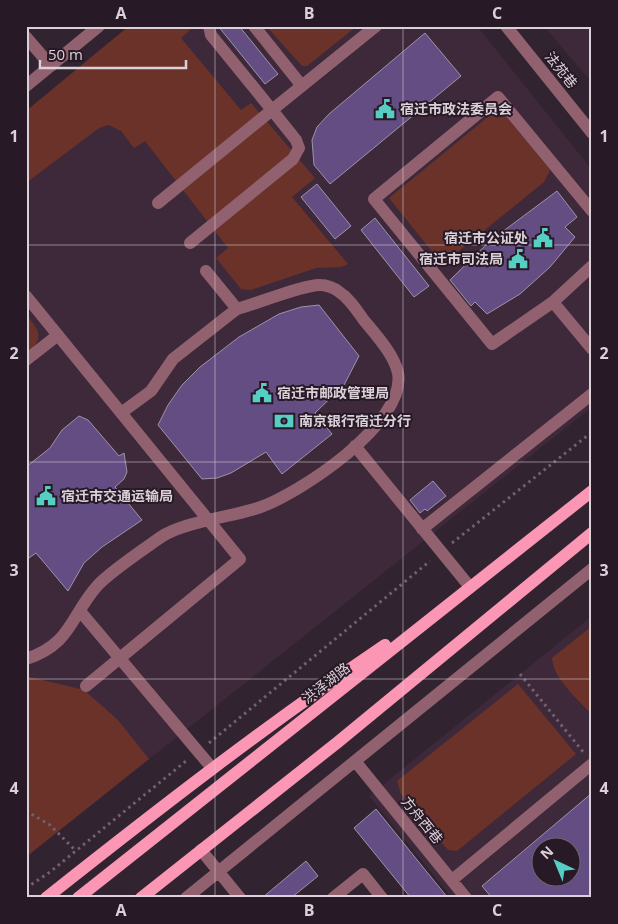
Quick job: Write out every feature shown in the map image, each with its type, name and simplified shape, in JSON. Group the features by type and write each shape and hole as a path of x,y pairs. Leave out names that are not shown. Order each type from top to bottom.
{"main road":[{"name":"洪泽湖路","path":"78,898 592,491"},
{"path":"140,898 346,736 592,533"},
{"path":"46,898 212,768 294,707 470,587"},
{"path":"147,898 201,850"}],"street":[{"path":"26,86 99,26"},
{"path":"190,243 293,158 299,148 296,140 211,35 210,26"},
{"path":"254,26 302,86"},
{"path":"158,203 376,26"},
{"name":"法苑巷","path":"506,26 592,133"},
{"path":"26,37 51,66"},
{"path":"592,211 498,97 374,199 492,344 554,302 592,266"},
{"path":"206,272 237,309"},
{"path":"26,659 54,646 64,636 98,585 163,536 256,509 292,494 330,468 355,446 388,411 397,386 398,374 392,358 349,300 340,292 320,285 237,309 173,359 151,391 121,413"},
{"path":"26,296 240,559 86,686"},
{"path":"554,302 592,350"},
{"path":"26,360 58,335"},
{"path":"422,529 592,394"},
{"path":"355,446 470,587"},
{"path":"186,898 592,569"},
{"path":"80,612 212,768"},
{"path":"452,880 589,759"},
{"name":"方舟西巷","path":"355,761 466,898"},
{"path":"201,850 240,898"},
{"path":"333,898 362,874 382,898"}],"path":[{"path":"26,888 76,851 441,552 592,432"},
{"path":"520,674 589,759"},
{"path":"26,811 50,825 76,851"}],"shaded area":[{"path":"129,26 477,26 592,170 592,407 26,857 26,111"},
{"path":"129,26 189,26 191,29 181,38 241,110 251,103 315,178 292,197 348,264 341,267 316,268 251,290 241,289 216,258 228,248 145,141 134,148 121,131 109,125 99,128 26,183 26,111"},
{"path":"266,26 357,26 307,66 302,66"},
{"path":"544,26 592,26 592,83"},
{"path":"494,112 506,116 550,170 544,182 444,263 438,259 389,198"},
{"path":"26,315 35,325 38,339 32,349 26,354"},
{"path":"592,616 592,898 452,898 369,796"},
{"path":"592,626 592,715 557,674 552,658"},
{"path":"26,676 84,690 118,720 149,759 26,857"},
{"path":"518,684 576,754 457,851 448,850 401,794 397,781"}],"building":[{"path":"218,26 239,26 278,74 265,84"},
{"path":"425,33 461,76 330,184 314,165 312,140 317,127 329,114"},
{"path":"317,184 351,226 335,239 301,197"},
{"path":"557,191 577,217 565,227 575,237 550,267 520,294 487,314 475,302 471,306 450,280 490,241"},
{"path":"375,218 429,286 414,297 361,230"},
{"path":"319,305 359,356 344,385 315,413 332,434 282,474 266,452 231,473 217,478 202,479 158,425 168,405 182,385 200,367 239,337 279,314 301,307"},
{"path":"79,416 88,420 119,456 124,453 127,472 124,479 115,487 142,520 102,547 84,563 68,591 36,553 26,560 26,467 50,448 62,430"},
{"path":"433,481 446,496 427,511 425,509 420,513 410,500"},
{"path":"592,793 592,898 492,898 482,886 530,845 530,886 580,886 580,836 541,836"},
{"path":"376,809 448,898 411,898 354,828"},
{"path":"306,861 318,876 291,898 262,898"}],"place":[{"name":"宿迁市政法委员会","path":"385,109"},
{"name":"宿迁市公证处","path":"543,238"},
{"name":"宿迁市司法局","path":"518,259"},
{"name":"宿迁市邮政管理局","path":"262,393"},
{"name":"南京银行宿迁分行","path":"284,421"},
{"name":"宿迁市交通运输局","path":"46,496"}]}
